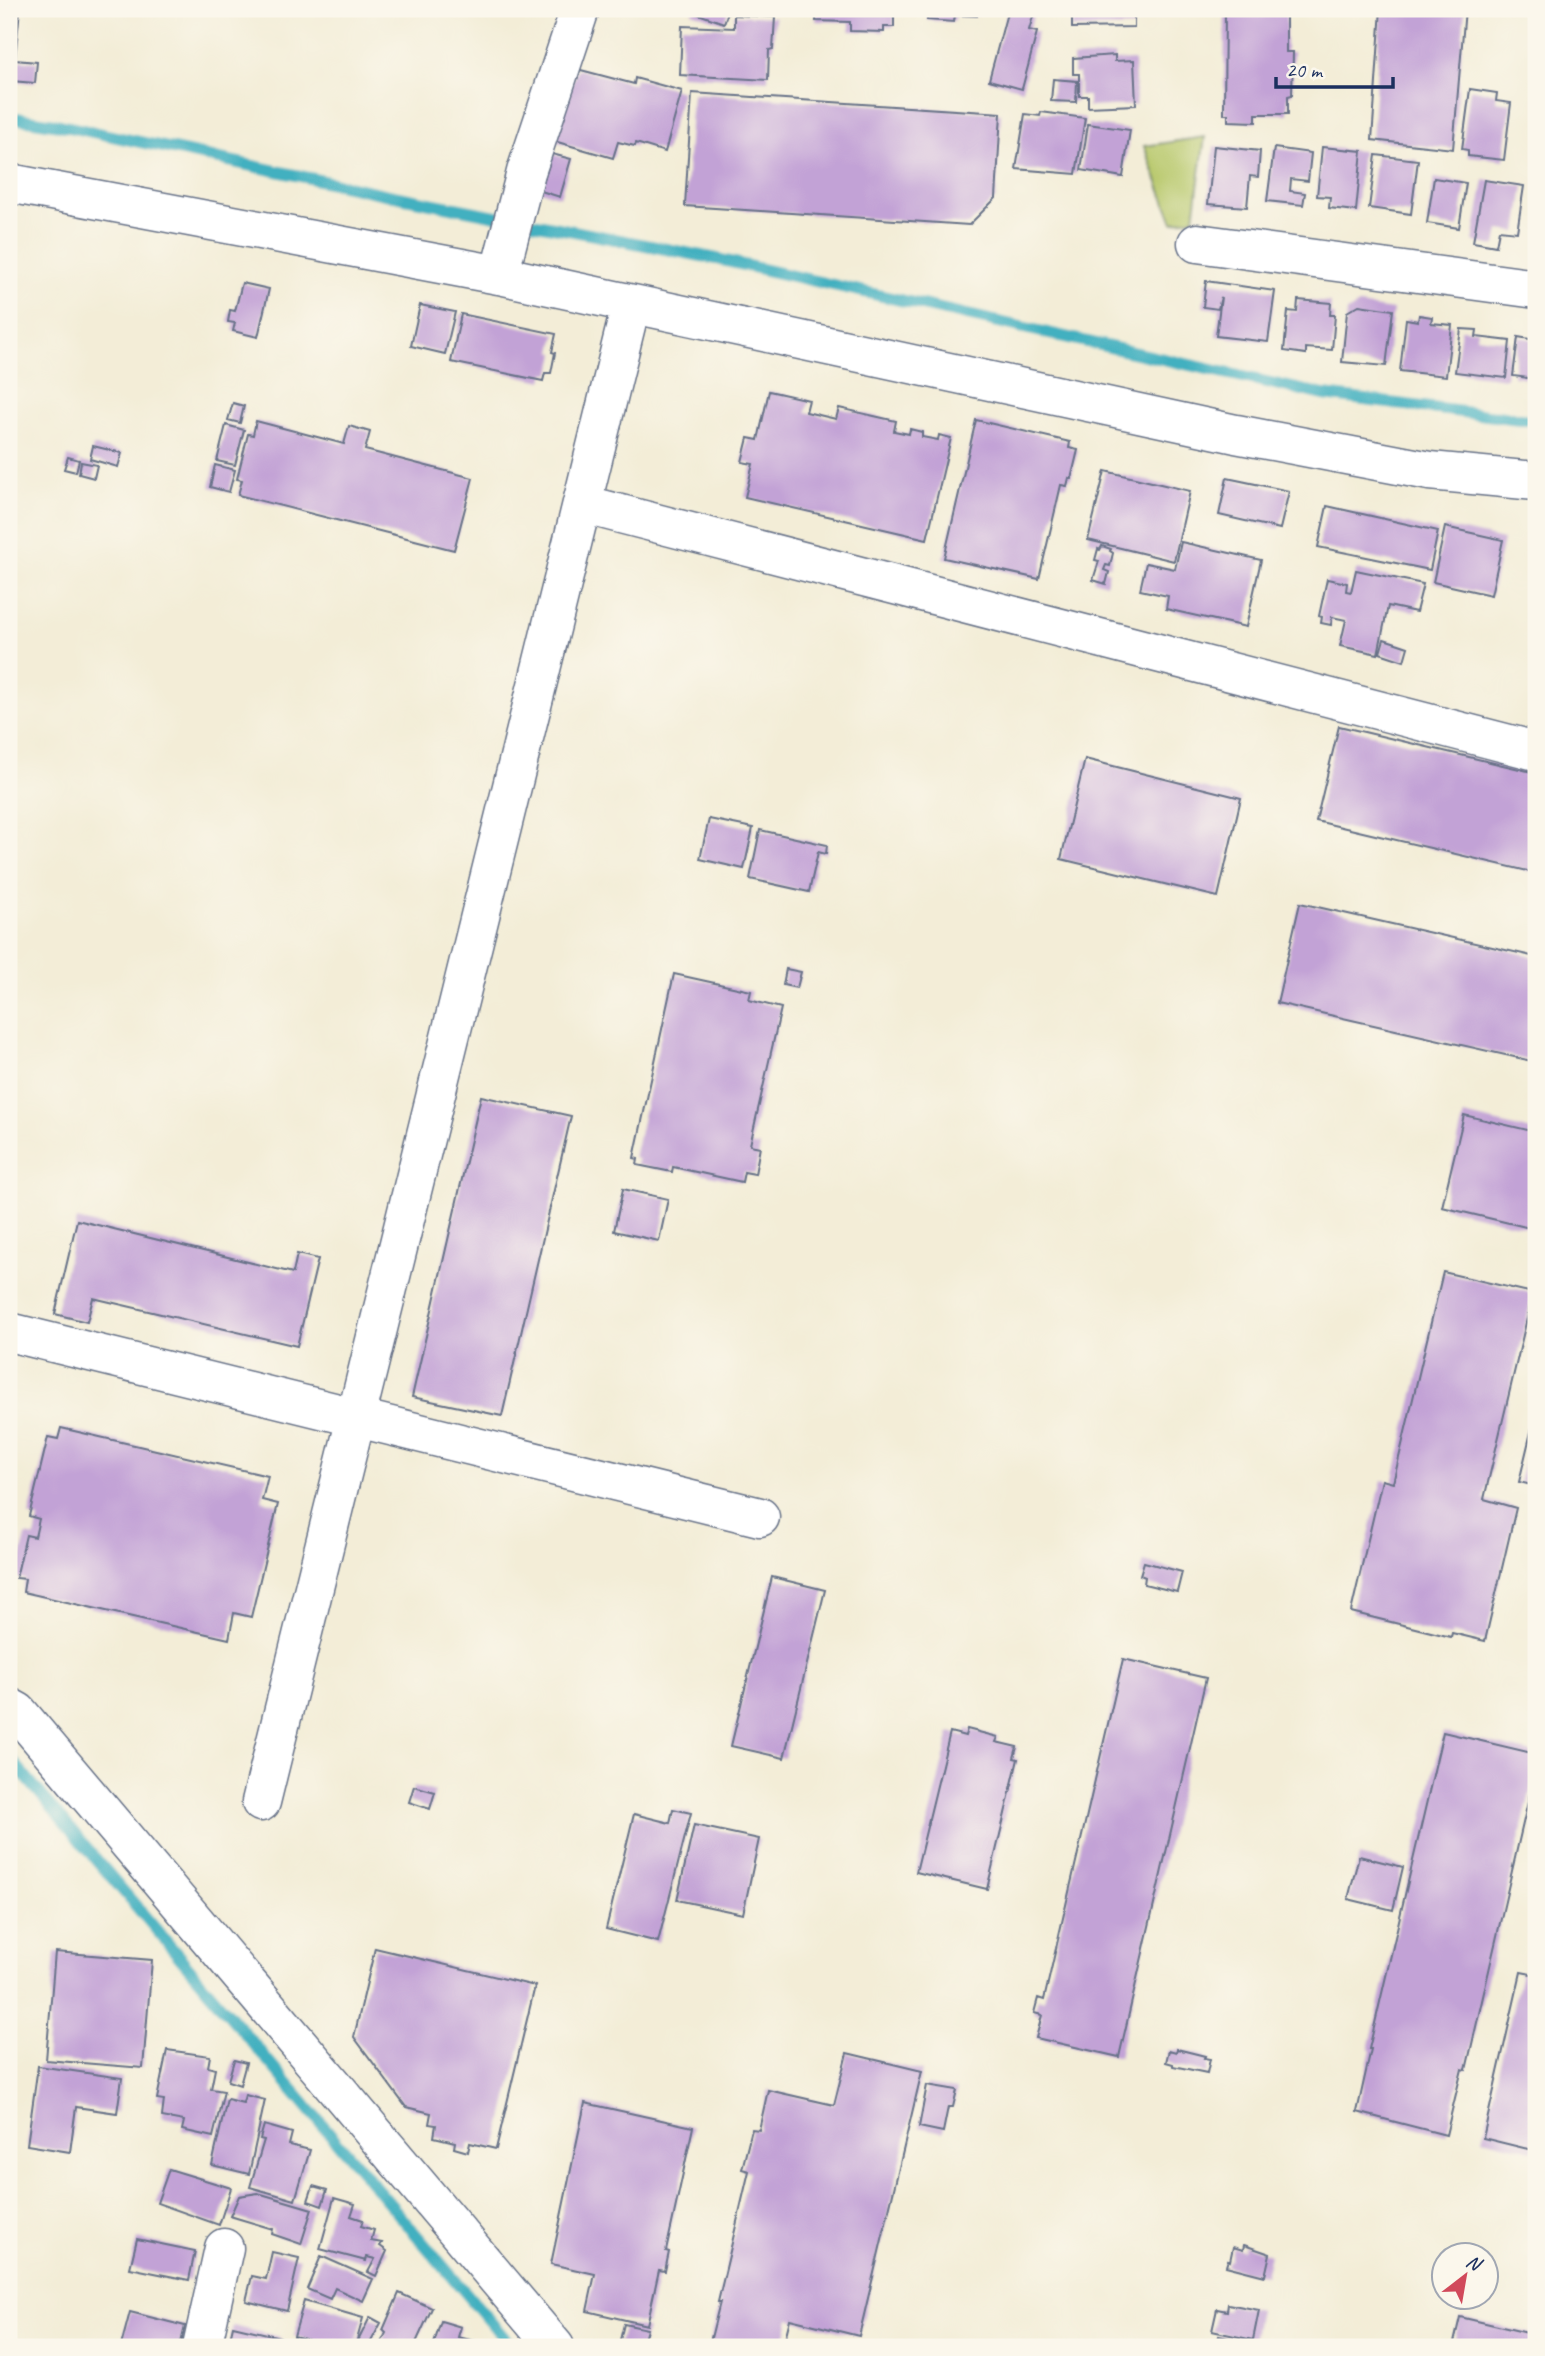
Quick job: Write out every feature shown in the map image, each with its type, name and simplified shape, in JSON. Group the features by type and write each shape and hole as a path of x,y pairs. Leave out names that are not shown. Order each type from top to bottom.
{"street":[{"path":"499,275 526,172 580,9"},
{"path":"9,183 499,275 1236,434 1430,471 1536,481"},
{"path":"1197,243 1536,289"},
{"path":"261,1802 631,305"},
{"path":"583,504 1536,751"},
{"path":"9,1332 760,1517"},
{"path":"9,1707 18,1713 555,2347"},
{"path":"202,2347 223,2248"}],"green space":[{"path":"1205,137 1194,218 1173,222 1144,146"}],"building":[{"path":"9,9 20,9 15,60 37,62 35,83 11,81"},
{"path":"693,9 729,9 724,23 692,12"},
{"path":"817,9 894,9 894,27 884,27 884,32 850,31 850,22 816,21"},
{"path":"928,9 977,9 977,16 955,15 954,22 927,20"},
{"path":"1008,9 1034,13 1029,30 1037,32 1022,89 989,80"},
{"path":"1072,9 1134,9 1134,27 1072,28"},
{"path":"1225,9 1286,9 1286,52 1293,52 1292,95 1288,96 1288,114 1256,114 1256,122 1228,121 1228,114 1224,114"},
{"path":"1381,9 1465,9 1453,149 1372,140"},
{"path":"734,15 775,17 773,49 769,50 768,80 680,75 682,26 734,28"},
{"path":"1115,55 1115,61 1134,60 1136,105 1088,107 1088,96 1079,96 1079,74 1073,74 1073,58"},
{"path":"577,69 634,84 635,78 682,91 665,152 636,143 635,146 618,142 613,158 554,141"},
{"path":"1053,79 1077,81 1076,102 1051,101"},
{"path":"1470,89 1497,93 1496,101 1511,103 1504,160 1468,156 1468,150 1462,149"},
{"path":"692,93 1001,113 996,198 969,225 685,206"},
{"path":"1041,112 1085,118 1076,174 1016,169 1025,114 1040,116"},
{"path":"1088,124 1130,130 1123,177 1081,170"},
{"path":"1214,146 1260,151 1258,177 1250,176 1247,207 1208,204"},
{"path":"1322,147 1362,151 1356,211 1329,208 1330,197 1317,196"},
{"path":"1274,148 1311,153 1308,181 1291,179 1290,191 1305,193 1303,205 1267,201"},
{"path":"552,154 571,159 560,197 541,191"},
{"path":"1376,155 1418,160 1411,214 1369,208"},
{"path":"1434,178 1466,183 1459,228 1427,223"},
{"path":"1484,180 1524,186 1517,232 1499,230 1496,246 1473,242"},
{"path":"1206,281 1275,291 1268,342 1216,336 1221,297 1218,309 1203,307"},
{"path":"242,283 269,289 258,337 233,331 235,323 228,322 230,310 235,311"},
{"path":"1298,300 1331,303 1330,315 1335,315 1332,350 1306,348 1306,354 1284,351 1288,311 1297,312"},
{"path":"420,305 455,312 445,354 411,346"},
{"path":"1359,305 1393,310 1386,366 1342,362 1347,312"},
{"path":"461,314 556,334 551,373 545,373 543,381 451,362"},
{"path":"1419,315 1432,317 1431,323 1452,325 1446,376 1400,371 1406,319 1418,321"},
{"path":"1461,329 1477,330 1476,337 1510,341 1506,378 1455,372"},
{"path":"1518,337 1536,340 1536,379 1513,376"},
{"path":"769,391 809,400 806,412 836,419 839,408 896,421 894,431 909,434 910,429 922,432 922,437 938,440 939,435 951,438 927,539 745,497 753,464 742,462 748,438 758,440"},
{"path":"233,403 244,406 240,423 228,420"},
{"path":"976,420 1070,442 1069,448 1078,450 1071,479 1069,478 1067,486 1061,485 1039,579 944,558"},
{"path":"256,421 344,444 349,426 370,432 365,450 473,478 454,550 238,495 242,480 237,479 248,434 253,435"},
{"path":"226,425 244,430 235,465 217,461"},
{"path":"93,446 122,453 118,467 90,459"},
{"path":"68,457 79,460 76,472 64,469"},
{"path":"81,462 97,465 94,478 79,474"},
{"path":"215,465 235,470 229,492 210,487"},
{"path":"1105,471 1190,491 1174,561 1088,540"},
{"path":"1227,478 1289,491 1280,529 1219,515"},
{"path":"1327,506 1438,531 1430,570 1318,547"},
{"path":"1445,527 1503,540 1491,595 1433,582"},
{"path":"1181,542 1261,560 1246,627 1166,609 1168,596 1140,590 1146,563 1175,569"},
{"path":"1102,546 1111,549 1113,553 1110,566 1106,565 1104,570 1109,572 1106,584 1093,580 1099,561 1095,560 1098,549"},
{"path":"1356,570 1423,584 1416,612 1388,606 1378,654 1340,646 1346,620 1332,617 1331,625 1321,623 1322,617 1319,616 1327,579 1347,583 1346,591 1351,592"},
{"path":"1384,639 1408,647 1404,661 1380,653"},
{"path":"1339,726 1536,773 1536,873 1316,821"},
{"path":"1085,759 1241,798 1218,897 1061,859"},
{"path":"709,819 753,828 744,869 700,859"},
{"path":"760,830 827,845 826,854 818,852 809,892 750,879"},
{"path":"1300,903 1536,957 1536,1062 1277,1003"},
{"path":"786,969 801,972 797,988 783,985"},
{"path":"674,974 751,991 749,1000 781,1008 750,1145 760,1147 755,1174 744,1172 742,1182 673,1167 672,1172 637,1165 638,1159 634,1158"},
{"path":"481,1096 571,1116 502,1416 412,1397"},
{"path":"1464,1115 1536,1132 1536,1203 1530,1228 1442,1207"},
{"path":"623,1189 668,1199 659,1241 614,1231"},
{"path":"77,1220 293,1273 297,1254 318,1259 297,1346 93,1298 87,1322 55,1314"},
{"path":"1443,1272 1533,1293 1484,1499 1516,1508 1485,1641 1452,1633 1451,1637 1351,1612 1382,1480 1393,1483"},
{"path":"1536,1415 1536,1486 1519,1482"},
{"path":"61,1428 268,1476 262,1500 278,1504 251,1617 234,1613 229,1639 23,1592 25,1579 16,1578 26,1535 35,1537 39,1519 29,1516 48,1437 58,1439"},
{"path":"1144,1562 1182,1572 1177,1592 1144,1584 1145,1577 1140,1575"},
{"path":"772,1577 825,1590 784,1758 731,1746"},
{"path":"1123,1659 1206,1678 1119,2057 1036,2038 1042,2015 1034,2013 1038,1998 1044,2000"},
{"path":"967,1729 998,1737 996,1742 1017,1747 1014,1758 1018,1759 987,1889 916,1872 950,1732 965,1736"},
{"path":"1443,1732 1536,1754 1536,1767 1466,2070 1462,2069 1446,2135 1357,2112 1369,2049"},
{"path":"414,1786 435,1792 430,1809 409,1802"},
{"path":"673,1809 691,1813 658,1942 606,1929 634,1814 670,1823"},
{"path":"694,1825 759,1839 743,1914 677,1900"},
{"path":"1359,1856 1403,1867 1393,1910 1348,1899"},
{"path":"375,1948 535,1986 496,2149 470,2143 468,2152 454,2148 455,2142 434,2137 436,2125 429,2124 431,2113 406,2107 354,2037"},
{"path":"55,1952 152,1960 143,2068 46,2060"},
{"path":"1521,1972 1536,1975 1536,2151 1483,2138"},
{"path":"1177,2049 1210,2059 1207,2073 1166,2062 1169,2050 1176,2052"},
{"path":"167,2050 210,2056 208,2067 215,2069 211,2089 224,2091 213,2137 182,2130 184,2121 162,2117 164,2100 157,2099"},
{"path":"847,2053 922,2071 859,2336 790,2319 783,2347 732,2347 710,2342 749,2171 742,2169 752,2129 759,2130 768,2090 834,2105"},
{"path":"234,2060 246,2063 240,2085 228,2081"},
{"path":"38,2066 122,2078 117,2113 76,2107 70,2152 27,2145"},
{"path":"927,2085 957,2090 953,2107 948,2107 943,2132 919,2127"},
{"path":"245,2095 265,2100 249,2174 212,2165 227,2099 243,2103"},
{"path":"585,2103 693,2127 666,2251 669,2252 665,2271 659,2270 647,2325 587,2311 595,2274 551,2264"},
{"path":"264,2125 292,2133 289,2145 310,2150 295,2200 250,2187 264,2140 260,2139"},
{"path":"169,2169 231,2188 219,2225 157,2203"},
{"path":"313,2186 327,2190 322,2206 308,2201"},
{"path":"258,2193 312,2209 301,2244 272,2234 273,2229 230,2216 239,2196"},
{"path":"334,2198 355,2204 351,2216 363,2220 361,2226 374,2230 371,2241 382,2243 380,2246 387,2251 376,2276 368,2272 375,2259 367,2257 366,2261 320,2249"},
{"path":"137,2239 195,2251 189,2280 130,2268"},
{"path":"1244,2245 1270,2254 1265,2276 1226,2266 1233,2247 1243,2250"},
{"path":"272,2252 299,2258 287,2311 246,2301 252,2276 266,2279"},
{"path":"321,2256 373,2279 363,2301 335,2288 330,2299 307,2289"},
{"path":"399,2293 432,2308 414,2347 379,2347 386,2333 383,2330"},
{"path":"304,2301 363,2318 355,2347 335,2347 294,2336"},
{"path":"1228,2304 1259,2310 1253,2340 1212,2331 1217,2309 1227,2311"},
{"path":"130,2312 185,2326 180,2347 121,2346"},
{"path":"370,2317 381,2323 368,2347 361,2347 356,2345"},
{"path":"1460,2317 1536,2335 1536,2347 1453,2347"},
{"path":"441,2321 461,2327 458,2337 479,2342 477,2347 433,2347"},
{"path":"624,2324 647,2329 642,2347 619,2344"},
{"path":"233,2326 280,2337 278,2347 228,2347"},
{"path":"1219,2336 1262,2346 1262,2347 1216,2347"}],"waterway":[{"path":"9,117 60,125 389,195 717,259 1324,395 1536,421"},
{"path":"9,1757 512,2347"}]}
